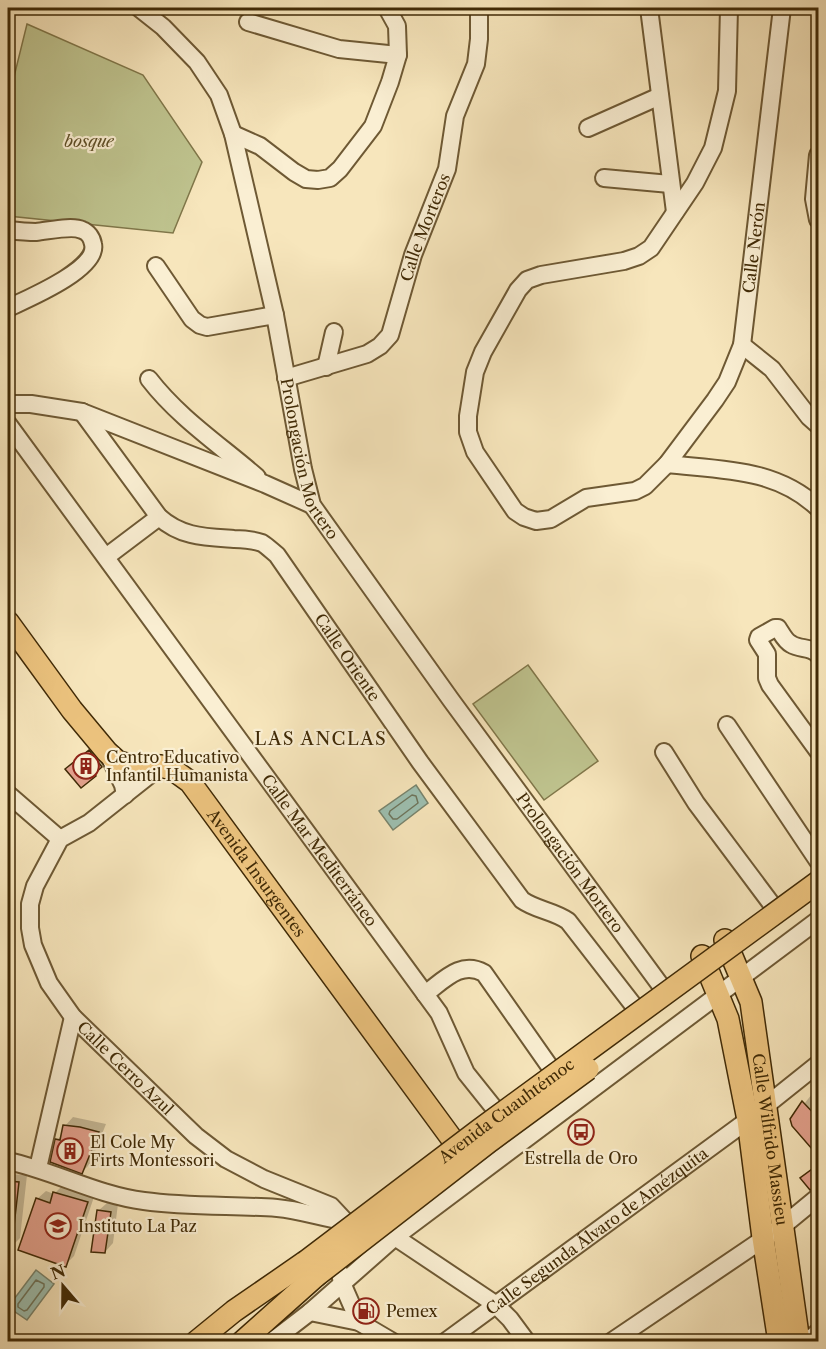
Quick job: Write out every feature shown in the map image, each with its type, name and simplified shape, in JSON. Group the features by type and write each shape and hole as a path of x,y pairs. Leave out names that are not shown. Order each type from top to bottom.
{"main road":[{"name":"Avenida Insurgentes","path":"8,622 72,710 118,762 172,769 190,782 452,1139"},
{"name":"Avenida Cuauhtémoc","path":"242,1341 310,1269 479,1130 819,882"},
{"name":"Avenida Cuauhtémoc","path":"196,1341 234,1311 310,1269 490,1142 819,898"},
{"name":"Calle Wilfrido Massieu","path":"725,940 751,1002 800,1341"},
{"name":"Calle Wilfrido Massieu","path":"702,956 728,1019 748,1120 779,1341"}],"street":[{"name":"Prolongación Mortero","path":"139,8 163,27 197,62 219,95 233,134 275,315 312,505 437,682 661,986"},
{"path":"233,134 260,146 306,179 330,178 340,169 373,126 398,55 397,26 387,8"},
{"name":"Calle Morteros","path":"286,378 367,354 381,346 390,335 413,255 447,169 455,116 476,64 479,8"},
{"path":"649,8 675,212"},
{"path":"675,212 695,183 713,148 727,91 729,8"},
{"name":"Calle Nerón","path":"675,212 651,248 639,256 624,261 541,274 527,280 518,290 483,352 475,372 468,416 468,432 475,452 515,511 524,518 536,521 551,519 586,498 635,491 645,486 667,464 727,382 742,345 782,8"},
{"path":"248,22 339,49 398,55"},
{"path":"588,128 660,96"},
{"path":"819,155 814,199 819,220"},
{"path":"604,178 670,184"},
{"path":"8,230 35,232 80,228 87,232 94,247 92,255 70,276 53,287 8,308"},
{"path":"156,266 192,319 200,325 207,327 275,315"},
{"path":"326,367 334,332"},
{"path":"742,345 772,369 809,417 819,425"},
{"path":"149,379 180,414 225,448 265,484"},
{"path":"8,404 31,404 82,412 265,484 312,505"},
{"name":"Calle Oriente","path":"82,412 159,517 180,532 196,537 262,543 277,555 420,762 522,900 532,907 561,915 568,921 634,1006"},
{"name":"Calle Mar Mediterráneo","path":"8,424 439,1013 466,1073 494,1108"},
{"path":"667,464 751,474 780,482 803,494 819,508"},
{"path":"106,558 159,517"},
{"path":"819,656 816,651 792,646 778,628 759,637 758,640 767,654 767,678 770,685 819,752"},
{"path":"727,725 819,861"},
{"path":"107,752 123,784 125,795"},
{"path":"663,752 696,803 773,906"},
{"path":"8,794 60,839 89,823 161,766"},
{"name":"Calle Cerro Azul","path":"60,839 34,886 30,904 30,928 33,945 49,983 73,1017 196,1136 226,1159 264,1179 331,1206 345,1221 395,1237 495,1304 527,1341"},
{"path":"184,1341 494,1108 819,873"},
{"path":"271,1341 310,1312 395,1237 819,920"},
{"path":"425,994 462,968 475,968 484,973 550,1067"},
{"path":"38,1168 73,1017"},
{"name":"Calle Segunda Álvaro de Amézquita","path":"445,1341 748,1120 819,1064"},
{"path":"8,1161 38,1168 99,1191 143,1201 286,1209 345,1221"},
{"path":"611,1341 784,1225 819,1197"},
{"path":"345,1221 336,1251 342,1283 359,1322"},
{"path":"310,1312 359,1322 393,1341"},
{"path":"807,1341 819,1332"}],"green space":[{"name":"bosque","path":"27,24 143,75 202,162 173,233 8,216 8,101"},
{"path":"528,665 598,761 544,800 473,704"}],"water":[{"path":"416,785 428,803 393,830 379,811"},
{"path":"36,1270 54,1284 27,1320 8,1307"}],"building":[{"name":"Centro Educativo Infantil Humanista","path":"89,750 102,767 95,773 96,776 81,788 65,769"},
{"path":"802,1101 819,1119 819,1157 792,1126 790,1119"},
{"name":"El Cole My Firts Montessori","path":"63,1125 99,1132 82,1174 50,1162 55,1139 60,1140"},
{"path":"819,1164 819,1184 810,1190 800,1178"},
{"path":"8,1181 19,1182 14,1226 8,1226"},
{"path":"53,1192 88,1202 66,1267 18,1250 36,1198 50,1203"},
{"path":"97,1210 111,1212 105,1253 91,1252"}],"place":[{"name":"Centro Educativo Infantil Humanista","path":"86,766"},
{"name":"Estrella de Oro","path":"581,1132"},
{"name":"El Cole My Firts Montessori","path":"70,1151"},
{"name":"Instituto La Paz","path":"58,1226"},
{"name":"Pemex","path":"366,1311"}],"district":[{"name":"LAS ANCLAS","path":"321,739"}]}
